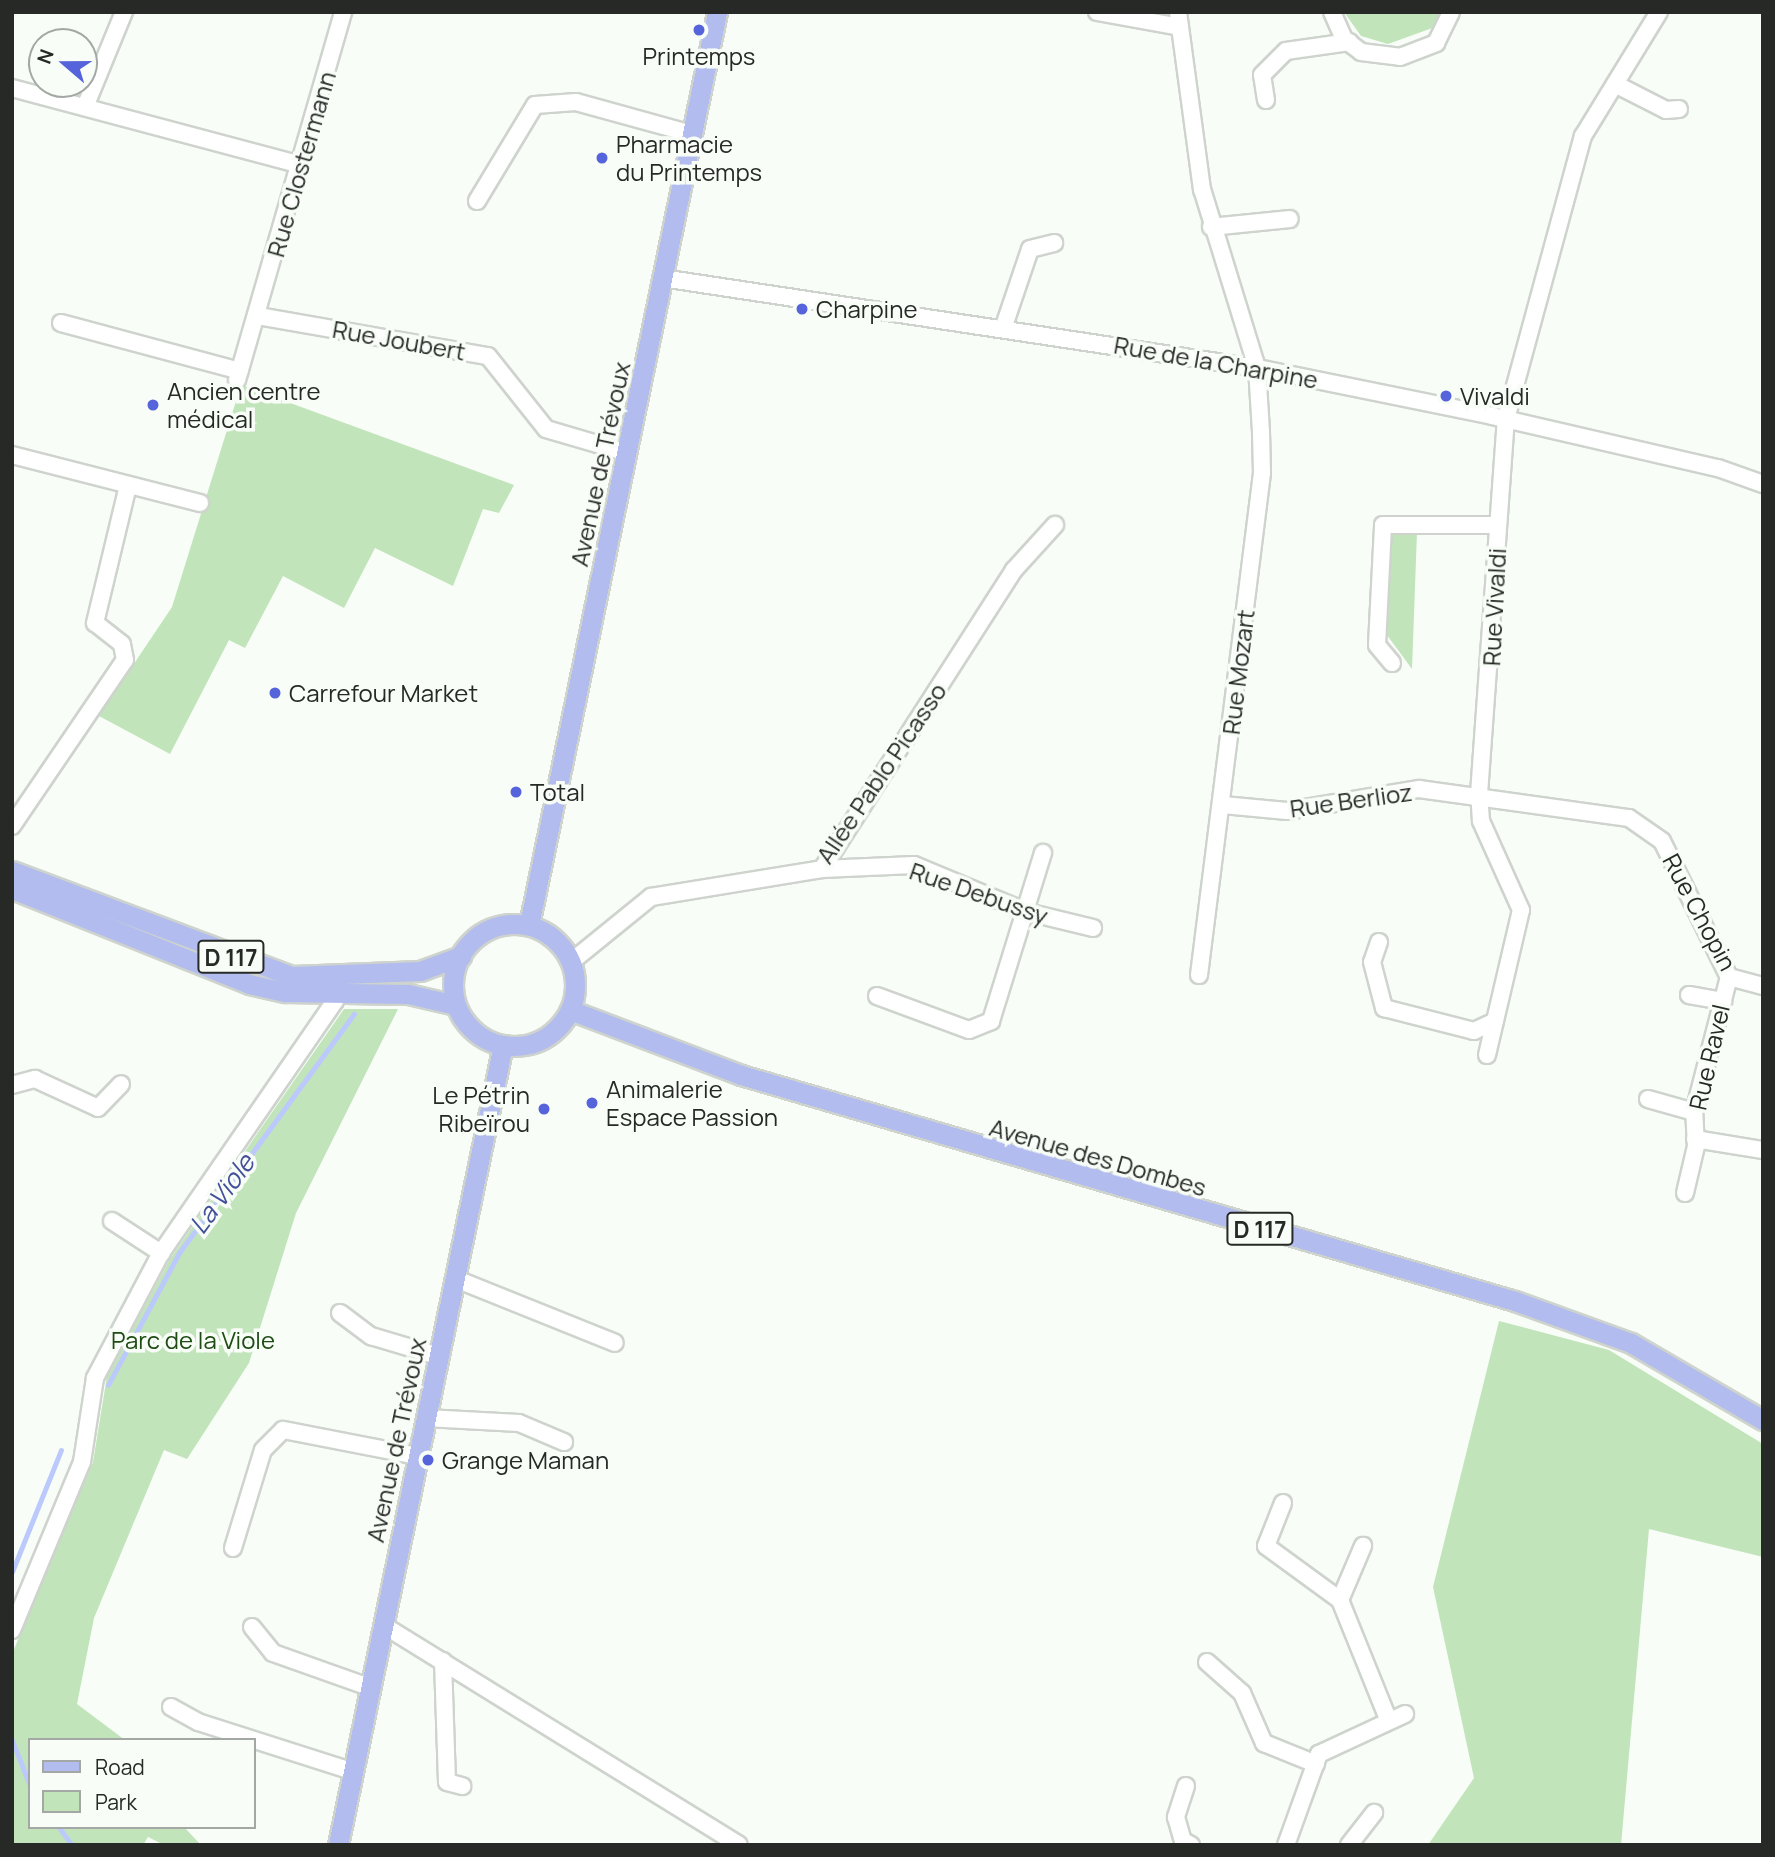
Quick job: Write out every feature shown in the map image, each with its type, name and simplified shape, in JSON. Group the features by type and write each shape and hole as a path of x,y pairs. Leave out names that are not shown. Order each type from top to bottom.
{"main road":[{"name":"Avenue de Trévoux","path":"529,925 718,12"},
{"name":"D 117","path":"12,871 252,965 337,985 415,995 456,1005"},
{"name":"D 117","path":"12,889 248,984 285,992 420,971 460,956"},
{"path":"529,925 555,939 571,962 570,1010 550,1035 503,1045 474,1031 456,1005 460,956 496,927 529,925"},
{"name":"Avenue des Dombes","path":"570,1010 741,1075 1515,1301 1631,1343 1763,1420"},
{"name":"Avenue de Trévoux","path":"338,1845 503,1045"}],"street":[{"path":"85,107 124,12"},
{"name":"Rue Clostermann","path":"61,323 239,375 343,12"},
{"path":"1097,12 1179,20"},
{"path":"1332,12 1349,43 1372,55 1423,51 1436,43 1451,12"},
{"name":"Rue Vivaldi","path":"1487,1055 1521,910 1481,821 1479,794 1506,419 1583,136 1659,12"},
{"name":"Rue Mozart","path":"1179,20 1212,227 1257,368 1262,473 1223,805 1199,975"},
{"path":"1265,100 1262,75 1286,51 1349,43"},
{"path":"1615,84 1666,110 1679,109"},
{"path":"12,88 300,164"},
{"path":"477,201 535,105 576,102 692,134"},
{"path":"1212,227 1290,219"},
{"path":"1004,326 1030,249 1054,243"},
{"name":"Rue de la Charpine","path":"662,278 1004,326 1257,368 1506,419 1718,468 1763,484"},
{"name":"Rue Joubert","path":"258,316 488,356 546,429 628,453"},
{"path":"12,455 200,503"},
{"path":"12,826 125,660 122,644 96,623 128,486"},
{"name":"Allée Pablo Picasso","path":"571,962 651,897 822,869 1014,570 1055,525"},
{"path":"1392,663 1377,645 1383,525 1498,525"},
{"name":"Rue Berlioz","path":"1223,805 1287,811 1419,789 1479,794"},
{"name":"Rue Chopin","path":"1479,794 1629,818 1662,841 1729,976 1763,986"},
{"path":"877,996 903,1011 969,1030 991,1021 1027,912 1043,853"},
{"name":"Rue Debussy","path":"822,869 914,865 1027,912 1093,928"},
{"path":"1379,942 1372,962 1384,1008 1474,1031 1495,1021"},
{"name":"Rue Ravel","path":"1685,1193 1695,1139 1694,1112 1729,976"},
{"path":"12,1630 89,1433 95,1378 162,1253 233,1158 337,985"},
{"path":"1689,995 1723,1001"},
{"path":"12,1085 35,1080 98,1108 121,1084"},
{"path":"1648,1099 1694,1112"},
{"name":"Rue Ravel","path":"1695,1139 1763,1150"},
{"path":"112,1221 162,1253"},
{"path":"456,1279 615,1343"},
{"path":"340,1313 370,1336 438,1356"},
{"path":"426,1418 519,1423 564,1442"},
{"path":"233,1548 263,1450 283,1430 417,1456"},
{"path":"1283,1503 1266,1546 1340,1600 1388,1718"},
{"path":"1340,1600 1363,1546"},
{"path":"383,1625 739,1845"},
{"path":"252,1627 273,1653 369,1687"},
{"path":"443,1661 447,1782 462,1786"},
{"path":"1207,1662 1242,1693 1264,1743 1316,1764"},
{"path":"172,1707 352,1771"},
{"path":"1286,1845 1319,1754 1388,1718 1405,1714"},
{"path":"1186,1786 1176,1816 1184,1841 1191,1845"},
{"path":"1349,1845 1374,1813"}],"green space":[{"path":"1344,12 1443,12 1435,27 1388,44 1361,36"},
{"path":"241,385 514,485 499,513 483,509 453,586 375,548 344,608 283,576 245,648 229,640 170,754 99,716 172,607"},
{"path":"1395,531 1417,532 1412,669 1384,631 1388,537"},
{"name":"Parc de la Viole","path":"344,1009 398,1009 296,1213 249,1363 187,1459 164,1450 94,1618 77,1704 122,1738 28,1738 28,1829 186,1829 201,1845 164,1845 148,1837 143,1845 12,1845 12,1654 93,1462 107,1376 170,1259"},
{"path":"1499,1321 1609,1350 1763,1444 1763,1557 1649,1529 1621,1845 1428,1845 1474,1778 1433,1587"}],"waterway":[{"name":"La Viole","path":"108,1385 179,1253 354,1014"},
{"name":"La Viole","path":"12,1572 61,1450"},
{"name":"La Viole","path":"12,1739 28,1780"},
{"name":"La Viole","path":"60,1829 72,1845"}],"place":[{"name":"Printemps","path":"699,30"},
{"name":"Pharmacie du Printemps","path":"602,158"},
{"name":"Charpine","path":"802,309"},
{"name":"Vivaldi","path":"1446,396"},
{"name":"Ancien centre médical","path":"153,405"},
{"name":"Carrefour Market","path":"275,693"},
{"name":"Total","path":"516,792"},
{"name":"Animalerie Espace Passion","path":"592,1103"},
{"name":"Le Pétrin Ribeïrou","path":"544,1109"},
{"name":"Grange Maman","path":"428,1460"}]}
